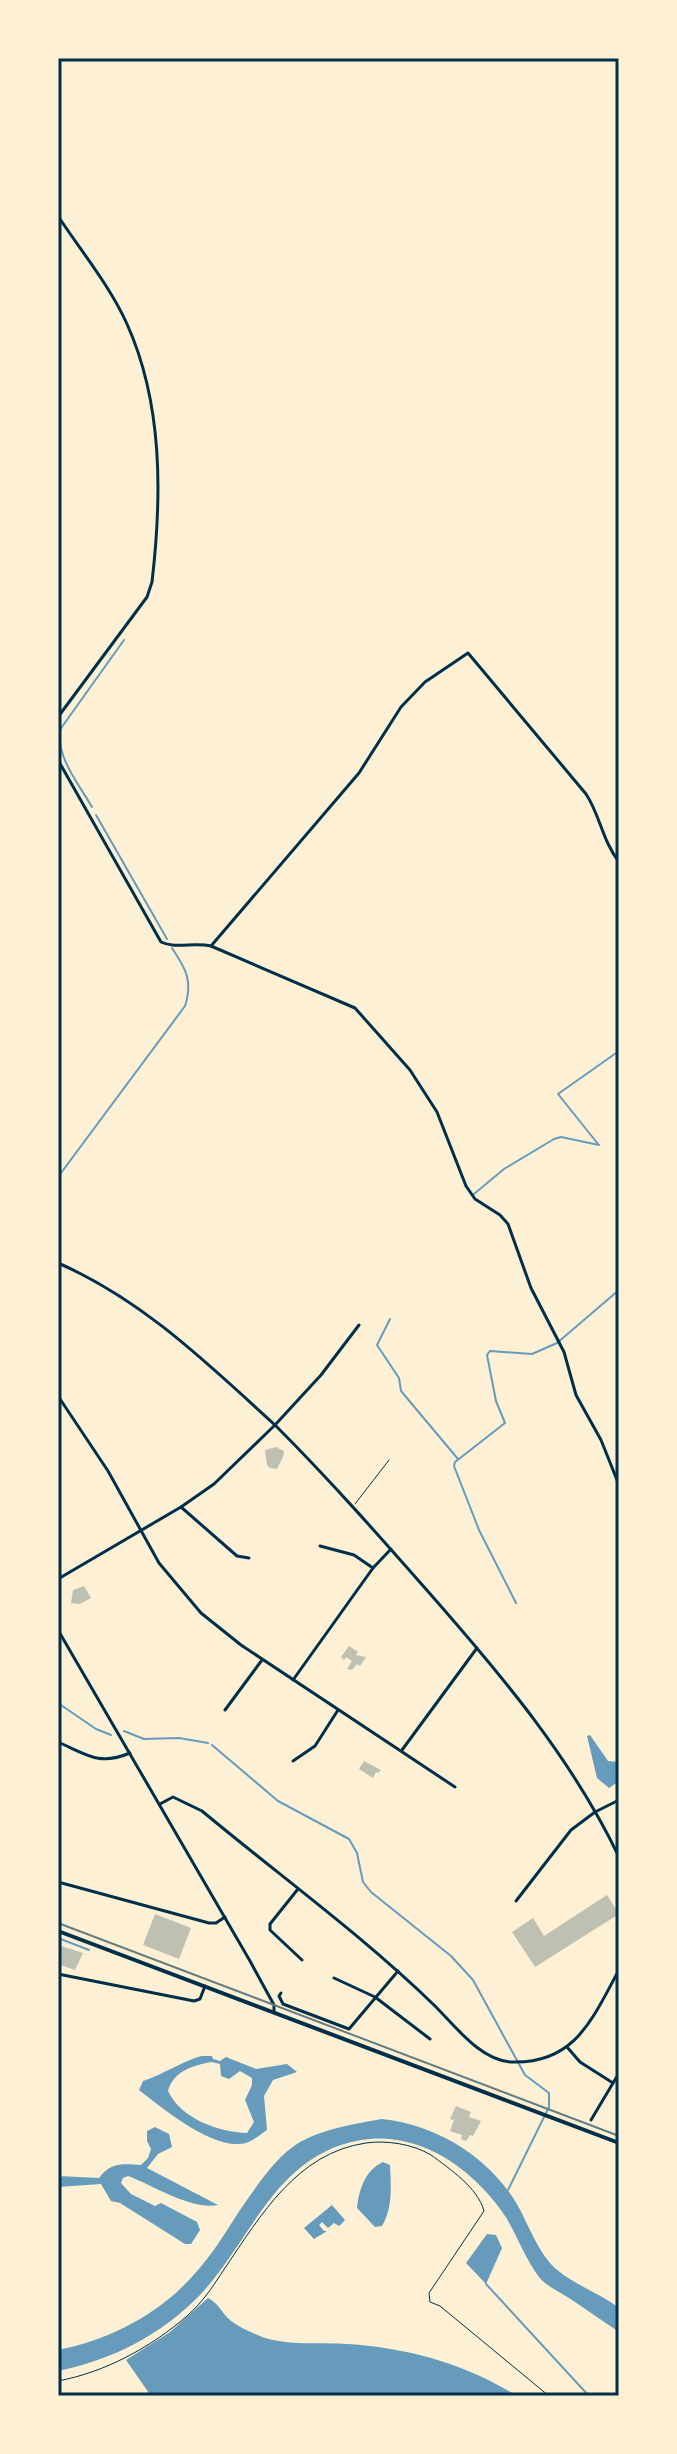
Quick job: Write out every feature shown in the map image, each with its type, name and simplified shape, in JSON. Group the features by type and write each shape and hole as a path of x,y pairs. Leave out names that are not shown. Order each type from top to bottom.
{"main road":[{"path":"58,1931 619,2143"}],"street":[{"path":"58,216 126,322 147,378 158,441 152,582 147,597 58,717"},
{"path":"211,946 359,773 401,707 425,682 468,653 586,794 606,843 619,862"},
{"path":"58,760 161,942 211,946 355,1008 410,1070 437,1112 466,1186 475,1199 508,1224 531,1288 559,1341 576,1395 592,1421 619,1485"},
{"path":"58,1263 98,1283 153,1318 202,1358 275,1425 353,1506 477,1648 551,1741 597,1811 619,1857"},
{"path":"58,1579 181,1507 214,1484 321,1375 359,1325"},
{"path":"58,1396 108,1471 139,1532 159,1563 201,1613 262,1660 455,1787"},
{"path":"181,1507 237,1556 249,1558"},
{"path":"320,1546 354,1555 373,1568"},
{"path":"293,1680 373,1568 391,1549"},
{"path":"58,1630 225,1917 274,2005 273,2013"},
{"path":"402,1750 477,1648"},
{"path":"225,1710 262,1660"},
{"path":"293,1761 315,1746 338,1710"},
{"path":"58,1742 100,1761 130,1753"},
{"path":"159,1805 173,1797 188,1803 398,1971 484,2052 507,2062 550,2056 567,2047 589,2024 619,1970"},
{"path":"516,1901 571,1830 619,1800"},
{"path":"58,1882 209,1923 216,1923 225,1917"},
{"path":"298,1889 270,1924 270,1930 302,1960"},
{"path":"281,1993 279,1996 283,2004 349,2029 398,1971"},
{"path":"58,1974 194,2001 200,1999 205,1986"},
{"path":"334,1978 375,1997 430,2039"},
{"path":"567,2047 580,2062 613,2083"},
{"path":"591,2120 619,2073"}],"lane":[{"path":"353,1506 389,1460"}],"path":[{"path":"58,2381 98,2369 137,2352 190,2314 215,2285 292,2178 318,2159 354,2145 387,2143 426,2152 468,2185 482,2201 484,2211 429,2293 430,2302 440,2306 549,2396"}],"water":[{"path":"590,1735 608,1761 619,1762 619,1781 609,1788 597,1778 587,1736"},
{"path":"212,2056 220,2061 226,2057 256,2069 287,2064 297,2072 273,2080 264,2096 267,2130 247,2143 227,2143 200,2133 139,2090 143,2081 194,2059","holes":["212,2062 220,2064 221,2076 229,2079 240,2071 252,2078 245,2100 254,2122 247,2133 202,2122 182,2109 168,2091 174,2078 185,2070"]},
{"path":"382,2119 402,2122 442,2136 460,2146 493,2173 518,2206 550,2263 571,2280 619,2308 619,2332 542,2280 501,2210 461,2168 413,2143 371,2139 332,2149 307,2163 286,2181 219,2273 200,2295 169,2322 116,2353 58,2371 58,2350 98,2339 135,2322 184,2285 209,2256 267,2173 291,2148 330,2130"},
{"path":"155,2127 169,2134 172,2147 158,2154 147,2168 218,2205 184,2201 128,2176 121,2183 131,2194 155,2206 161,2203 197,2222 200,2230 191,2244 185,2244 120,2203 111,2201 101,2184 58,2187 58,2176 99,2178 113,2167 141,2165 151,2149 147,2131"},
{"path":"383,2162 390,2165 390,2204 382,2226 375,2227 357,2208 364,2181"},
{"path":"332,2205 345,2220 339,2226 334,2223 328,2228 322,2222 319,2225 327,2231 314,2239 304,2228"},
{"path":"487,2234 496,2235 502,2248 486,2284 466,2263"},
{"path":"208,2298 232,2322 262,2337 293,2343 337,2343 393,2349 457,2367 517,2396 151,2396 126,2360 170,2332"}],"building":[{"path":"276,1447 284,1451 277,1469 267,1465 265,1450"},
{"path":"84,1586 91,1598 80,1604 71,1603 73,1590"},
{"path":"349,1646 358,1652 356,1655 366,1657 360,1666 357,1664 352,1670 347,1669 352,1661 341,1657"},
{"path":"364,1761 381,1770 373,1778 359,1769"},
{"path":"607,1895 619,1914 535,1967 512,1932 533,1918 544,1936"},
{"path":"155,1914 191,1928 179,1959 143,1945"},
{"path":"58,1945 83,1953 75,1970 58,1964"},
{"path":"456,2106 471,2112 469,2117 481,2121 473,2136 470,2135 466,2141 461,2139 462,2135 450,2131 454,2120 450,2119"}],"waterway":[{"path":"92,807 65,761 59,731 124,640"},
{"path":"96,815 167,939"},
{"path":"58,1177 185,1006 187,976 172,948"},
{"path":"598,1144 558,1094 619,1051"},
{"path":"474,1194 504,1169 554,1139 561,1137 599,1145"},
{"path":"516,1603 479,1530 454,1466 455,1462 505,1423 496,1401 487,1355 490,1351 532,1354 557,1343 619,1290"},
{"path":"390,1319 377,1345 399,1378 401,1391 458,1459"},
{"path":"58,1703 96,1729 111,1735"},
{"path":"124,1731 144,1739 179,1738 208,1743"},
{"path":"212,1745 278,1801 349,1839 357,1853 363,1882 371,1892 451,1956 473,1980 525,2075 549,2093 549,2107 508,2190"},
{"path":"58,1938 89,1950"},
{"path":"58,2077 58,2084"},
{"path":"486,2284 589,2396"}],"railway":[{"path":"58,1923 619,2136"}]}
